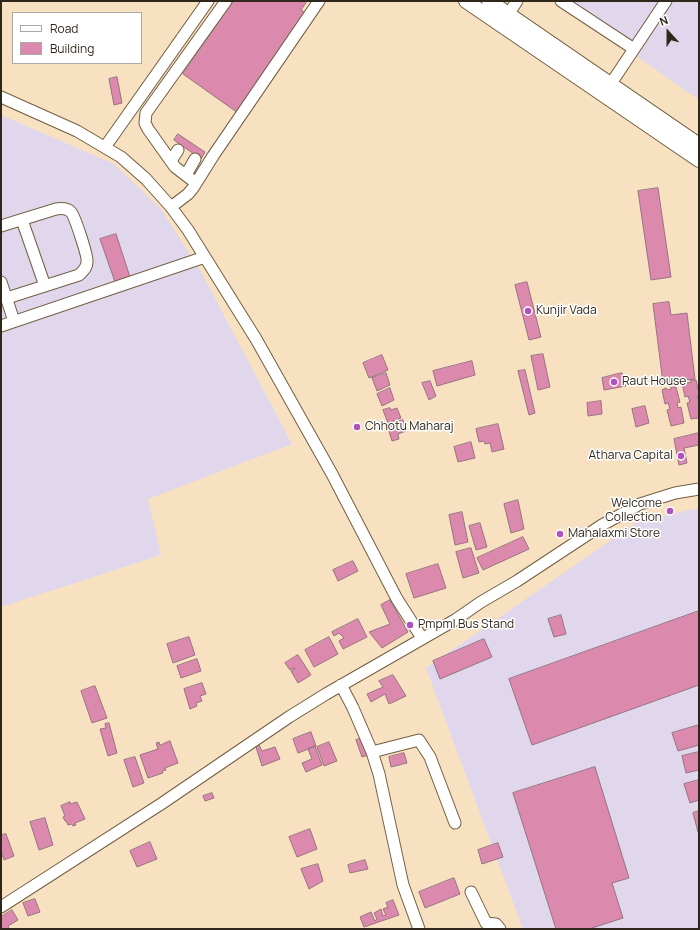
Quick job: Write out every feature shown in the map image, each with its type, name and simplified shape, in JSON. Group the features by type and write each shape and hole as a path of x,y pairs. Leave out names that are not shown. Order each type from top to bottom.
{"main road":[{"path":"466,1 493,6 505,20 607,89 699,145"},
{"path":"607,89 699,160"}],"street":[{"path":"105,147 208,1"},
{"path":"196,183 175,167 148,129 145,123 146,113 226,1"},
{"path":"171,207 188,194 196,183 319,1"},
{"path":"505,20 517,1"},
{"path":"561,1 634,50"},
{"path":"607,89 666,1"},
{"path":"1,98 77,131 121,157 146,179 171,207 188,230 256,339 332,474 396,599 422,638"},
{"path":"171,161 178,150"},
{"path":"186,175 195,160"},
{"path":"1,226 56,208 64,208 70,211 75,218 88,259 85,269 79,275 7,298"},
{"path":"22,220 45,286"},
{"path":"1,326 205,257"},
{"path":"1,282 14,321"},
{"path":"1,907 161,804 289,717 517,581 602,525 640,504 669,495 699,489"},
{"path":"341,685 353,708 372,752 379,774 403,885 419,929"},
{"path":"372,752 419,740 430,757 455,823"},
{"path":"471,892 486,923 496,924 500,929"}],"shaded area":[{"path":"558,1 699,1 699,100"},
{"path":"1,115 114,164 161,209 200,270 292,444 148,499 161,555 1,607"},
{"path":"699,508 699,929 523,929 426,668 639,521"}],"building":[{"path":"234,1 307,1 301,10 307,14 238,113 183,74"},
{"path":"117,77 122,103 114,105 109,79"},
{"path":"178,134 205,152 201,159 174,140"},
{"path":"658,188 671,277 651,280 638,191"},
{"path":"116,234 130,277 115,282 100,239"},
{"name":"Kunjir Vada","path":"527,282 541,337 529,340 515,285"},
{"path":"669,302 671,315 687,313 695,379 663,383 653,304"},
{"name":"Kunjir Vada","path":"543,354 550,387 538,390 531,356"},
{"path":"382,355 388,370 369,378 363,363"},
{"path":"472,361 475,375 437,386 433,371"},
{"path":"525,370 535,413 529,415 518,371"},
{"path":"386,373 390,385 377,391 372,378"},
{"name":"Raut House","path":"622,373 626,386 604,390 602,378"},
{"path":"691,380 696,380 699,393 699,396 697,396 699,401 699,418 691,419 687,403 690,402 688,396 685,397 682,383 686,381 687,383 691,382"},
{"path":"430,381 436,396 429,400 422,383"},
{"path":"671,387 676,387 680,402 677,403 678,408 681,407 684,423 671,426 667,410 670,409 668,403 665,404 662,390 666,388 668,390 671,389"},
{"path":"390,388 394,400 382,406 377,394"},
{"path":"601,401 602,414 588,416 587,403"},
{"path":"645,406 649,423 636,427 632,409"},
{"path":"390,408 391,410 397,408 401,418 388,423 383,410"},
{"path":"403,420 406,431 398,434 399,439 392,441 387,425"},
{"path":"498,424 504,449 492,452 490,443 485,444 484,441 479,442 476,429"},
{"name":"Atharva Capital","path":"699,433 699,445 684,448 687,463 679,465 674,439"},
{"path":"471,442 475,458 458,462 454,447"},
{"path":"518,500 524,529 511,533 504,504"},
{"path":"462,512 468,542 455,545 449,515"},
{"path":"480,523 487,547 476,550 469,526"},
{"path":"523,537 529,549 483,570 477,558"},
{"path":"471,548 479,573 463,578 456,552"},
{"path":"353,561 358,571 338,581 333,570"},
{"path":"438,564 446,588 414,598 406,574"},
{"path":"390,600 408,632 382,648 369,632 390,624 381,605"},
{"path":"699,611 699,685 532,745 509,679"},
{"path":"561,615 566,634 554,637 548,619"},
{"path":"358,619 367,637 343,649 339,641 344,638 339,633 334,636 332,632"},
{"path":"189,637 195,655 173,663 167,644"},
{"path":"329,637 338,654 314,667 305,650"},
{"path":"484,639 492,657 440,679 433,661"},
{"path":"298,655 311,675 298,683 291,671 295,669 290,670 285,663"},
{"path":"197,659 201,671 181,678 177,666"},
{"path":"393,675 406,696 389,704 385,694 371,702 367,694 383,687 379,681"},
{"path":"202,683 206,694 200,696 202,701 196,703 197,706 190,709 184,689"},
{"path":"95,686 107,718 92,723 81,691"},
{"path":"109,723 117,753 108,756 100,729 106,728 105,724"},
{"path":"699,725 699,745 678,751 672,733"},
{"path":"311,732 316,746 298,753 293,739"},
{"path":"363,738 369,755 362,757 356,740"},
{"path":"170,741 178,763 165,768 166,770 162,771 163,773 148,778 140,755 158,749 156,743 159,742 160,745"},
{"path":"329,742 337,761 324,766 317,747"},
{"path":"259,745 262,751 275,747 280,759 262,766 256,747"},
{"path":"315,746 322,765 306,772 302,763 312,759 308,749"},
{"path":"699,752 699,770 686,773 682,756"},
{"path":"404,753 407,763 391,767 389,757"},
{"path":"135,757 144,783 133,787 124,760"},
{"path":"595,767 629,878 612,883 623,918 589,929 556,929 513,793"},
{"path":"699,780 699,800 690,803 684,784"},
{"path":"212,793 214,798 205,801 203,796"},
{"path":"70,802 70,804 77,802 85,819 75,823 76,825 73,826 72,824 68,825 65,821 63,817 65,816 61,806"},
{"path":"699,811 699,832 698,832 693,813"},
{"path":"45,818 53,845 39,850 30,822"},
{"path":"310,829 317,849 297,857 289,837"},
{"path":"6,834 14,856 4,860 1,852 1,835"},
{"path":"150,842 157,859 137,867 130,851"},
{"path":"498,843 503,857 482,864 478,850"},
{"path":"365,860 368,869 350,873 348,865"},
{"path":"318,864 323,881 309,889 301,869"},
{"path":"454,878 460,894 425,908 419,892"},
{"path":"35,899 40,912 28,916 23,903"},
{"path":"393,900 399,915 364,927 360,917 371,912 375,921 377,919 374,913 381,909 383,916 386,915 383,909 388,907 386,903"},
{"path":"12,910 18,920 8,926 9,929 1,929 1,917"}],"place":[{"name":"Kunjir Vada","path":"528,311"},
{"name":"Raut House","path":"614,382"},
{"name":"Chhotu Maharaj","path":"357,427"},
{"name":"Atharva Capital","path":"681,456"},
{"name":"Welcome Collection","path":"670,511"},
{"name":"Mahalaxmi Store","path":"560,534"},
{"name":"Pmpml Bus Stand","path":"410,625"}]}
